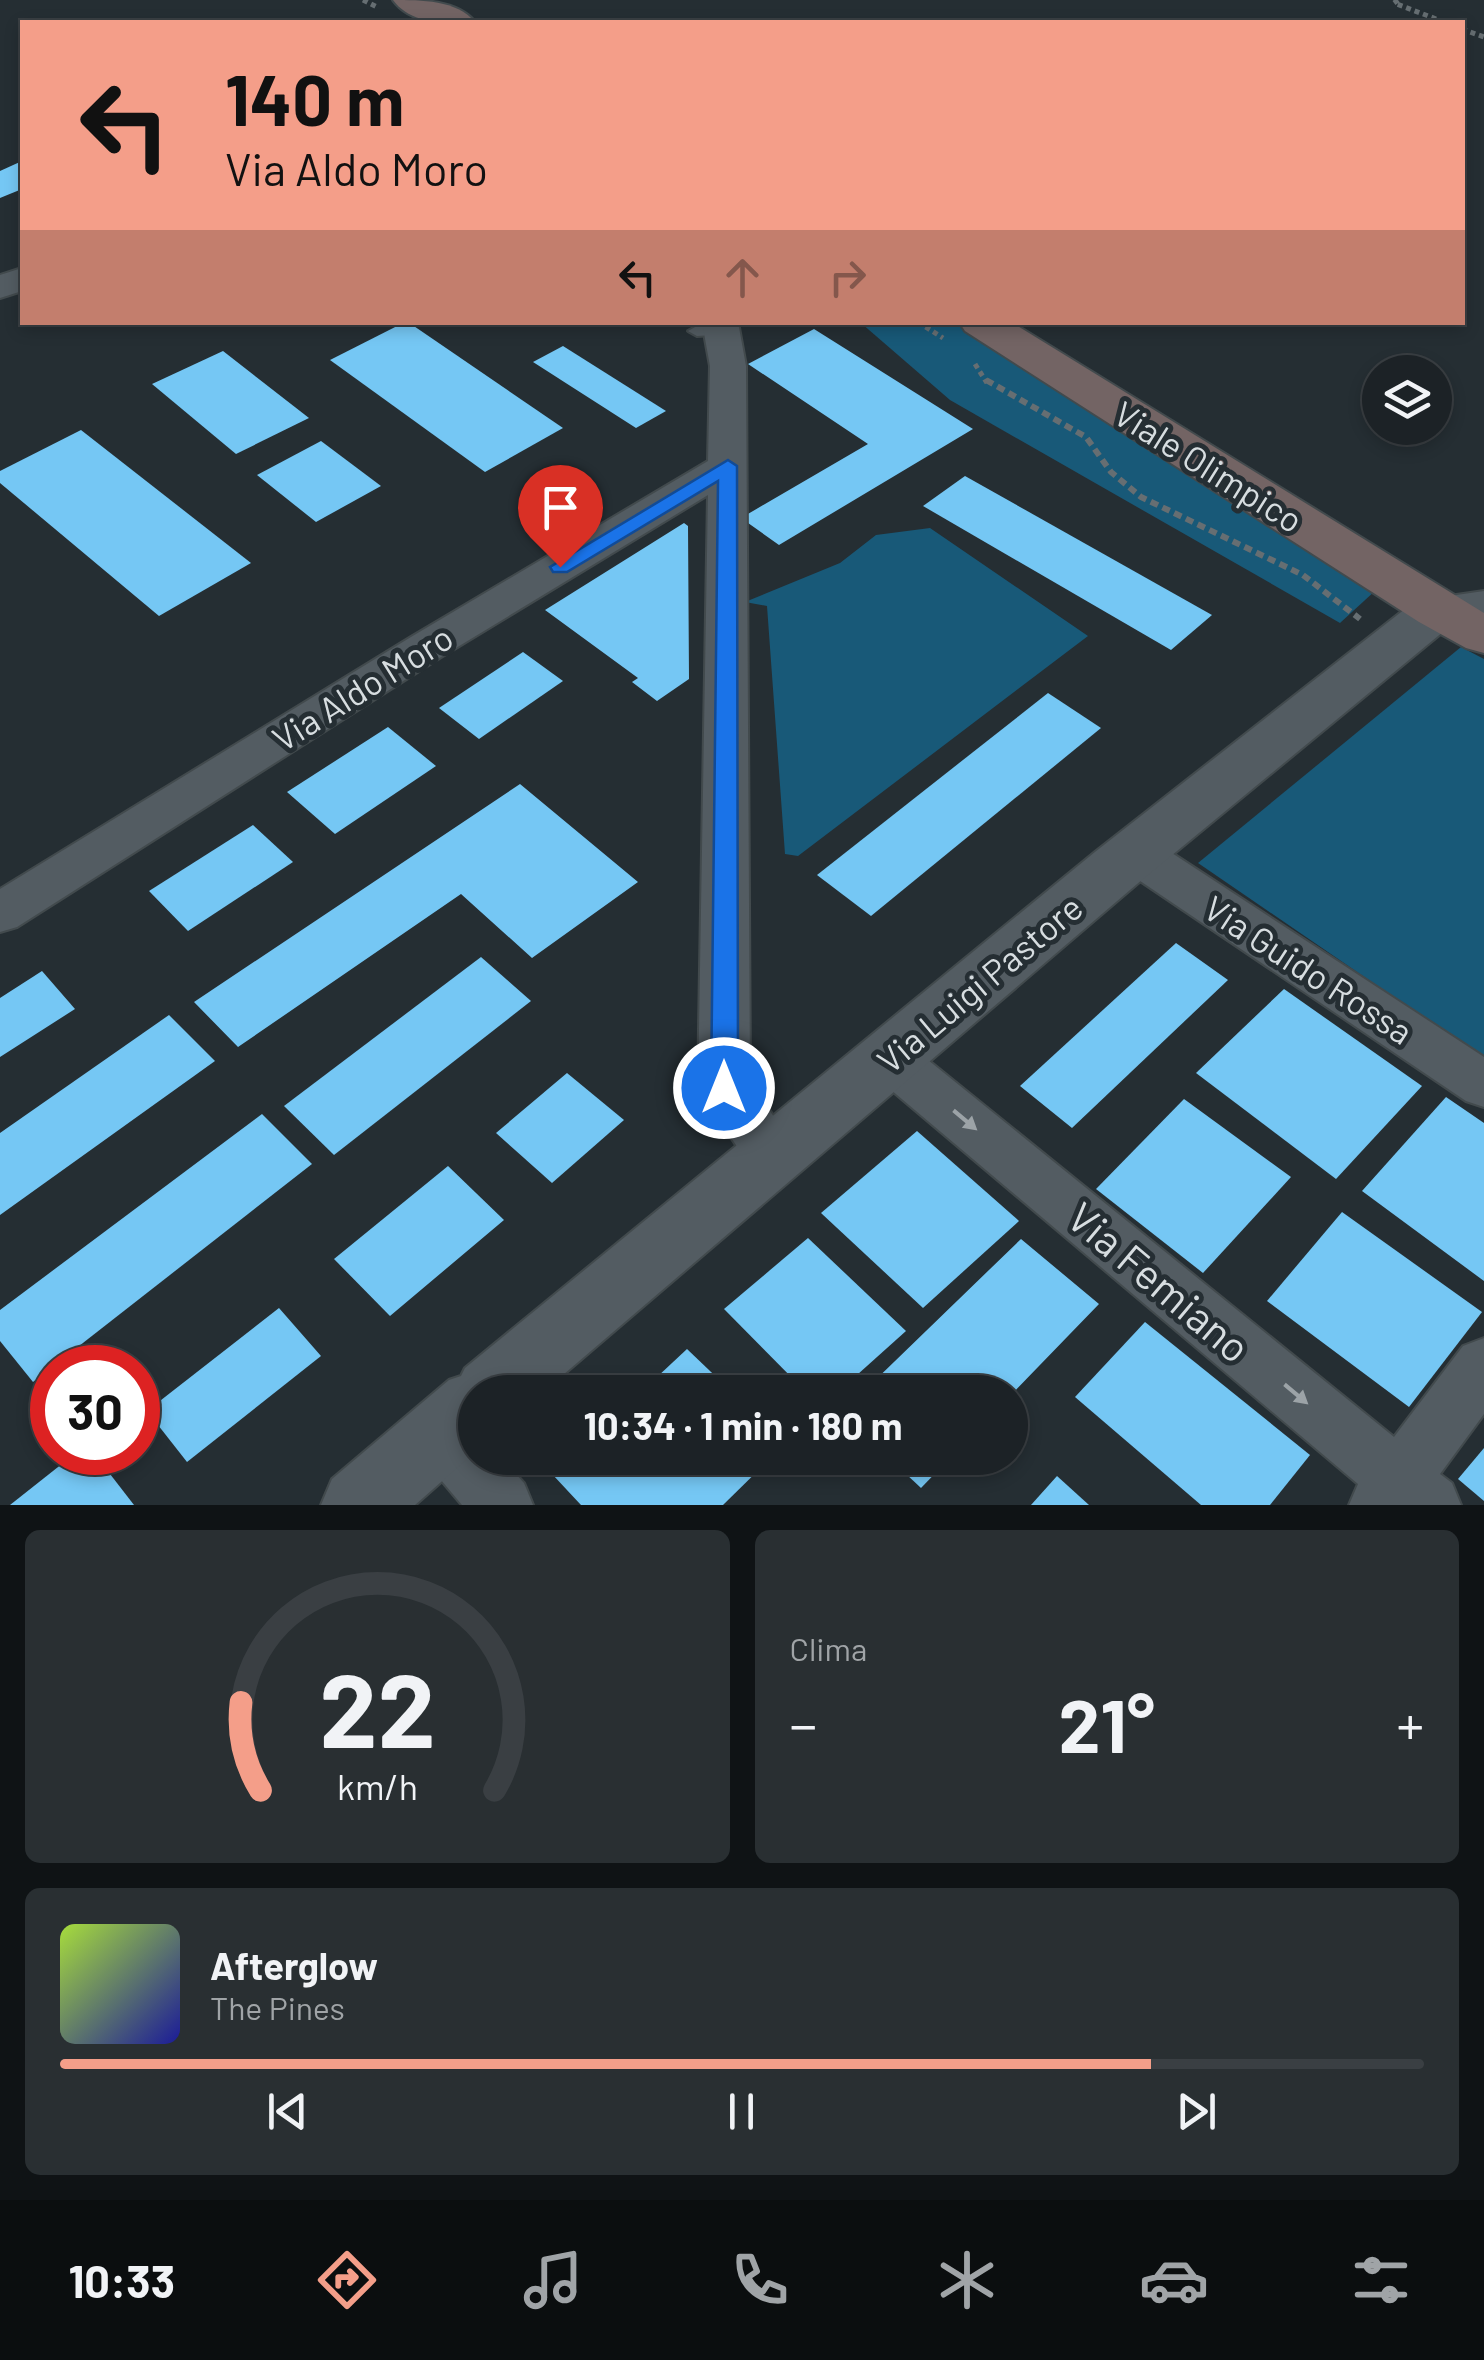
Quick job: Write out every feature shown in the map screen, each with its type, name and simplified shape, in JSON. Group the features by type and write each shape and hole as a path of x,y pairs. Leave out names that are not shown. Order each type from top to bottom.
{"main road":[{"path":"411,0 453,20"},
{"name":"Viale Olimpico","path":"965,340 1468,617"}],"street":[{"path":"713,328 728,366 724,1088 774,1155"},
{"name":"Via Aldo Moro","path":"0,913 426,647 728,466"},
{"name":"Via Luigi Pastore","path":"512,1375 1135,853 1468,617"},
{"name":"Via Guido Rossa","path":"1135,853 1484,1084"},
{"name":"Via Femiano","path":"890,1058 1404,1496"},
{"path":"1404,1496 1484,1366"},
{"name":"Via Luigi Pastore","path":"358,1505 458,1420"},
{"path":"491,1475 502,1505"}],"path":[{"path":"1398,0 1394,4 1438,20"},
{"path":"926,325 965,340 989,385 1026,400 1086,438 1110,472 1140,497 1303,575 1360,619"}],"shaded area":[{"path":"863,325 959,325 1376,590 1340,623 950,400"},
{"path":"930,528 1088,636 798,856 785,854 767,606 745,602 840,563 876,535"},
{"path":"1461,647 1484,659 1484,1059 1198,863"}],"building":[{"path":"20,162 20,190 0,198 0,171"},
{"path":"399,325 412,325 563,428 485,472 330,360"},
{"path":"814,329 973,429 779,545 741,518 868,444 748,364"},
{"path":"563,346 666,411 636,428 533,362"},
{"path":"223,351 309,418 236,454 152,384"},
{"path":"81,430 251,563 159,616 0,483 0,471"},
{"path":"321,441 381,486 316,522 257,475"},
{"path":"965,476 1212,615 1171,650 923,506"},
{"path":"684,523 688,526 689,679 657,701 632,682 638,678 545,610"},
{"path":"523,652 563,681 479,739 439,708"},
{"path":"1048,693 1101,728 871,916 817,875"},
{"path":"388,727 436,766 335,834 287,792"},
{"path":"520,784 638,882 532,958 461,894 238,1047 194,1002"},
{"path":"253,825 293,862 188,931 149,891"},
{"path":"1176,943 1228,980 1072,1128 1020,1086"},
{"path":"481,957 531,1001 334,1155 284,1106"},
{"path":"42,971 75,1009 0,1057 0,998"},
{"path":"1284,989 1422,1086 1336,1179 1196,1073"},
{"path":"169,1015 215,1061 0,1215 0,1133"},
{"path":"567,1073 624,1120 552,1183 496,1133"},
{"path":"1446,1097 1484,1123 1484,1281 1362,1191"},
{"path":"1184,1099 1291,1177 1203,1273 1096,1189"},
{"path":"262,1114 312,1164 80,1345 30,1345 30,1378 0,1341 0,1310"},
{"path":"917,1131 1019,1221 923,1308 821,1213"},
{"path":"448,1166 504,1220 390,1316 334,1259"},
{"path":"1342,1212 1482,1312 1409,1407 1267,1301"},
{"path":"808,1238 906,1331 857,1375 789,1375 724,1309"},
{"path":"1021,1239 1099,1304 1028,1377 881,1375"},
{"path":"279,1308 321,1356 187,1462 160,1428 160,1401"},
{"path":"1145,1322 1310,1455 1270,1505 1201,1505 1075,1397"},
{"path":"687,1349 714,1375 659,1375"},
{"path":"1484,1448 1484,1501 1458,1479"},
{"path":"48,1475 111,1475 134,1505 10,1505"},
{"path":"553,1475 754,1475 723,1505 581,1505"},
{"path":"907,1475 934,1475 921,1488"},
{"path":"1057,1476 1089,1505 1031,1505"}],"route":[{"path":"560,567 728,466 724,1088"}]}
